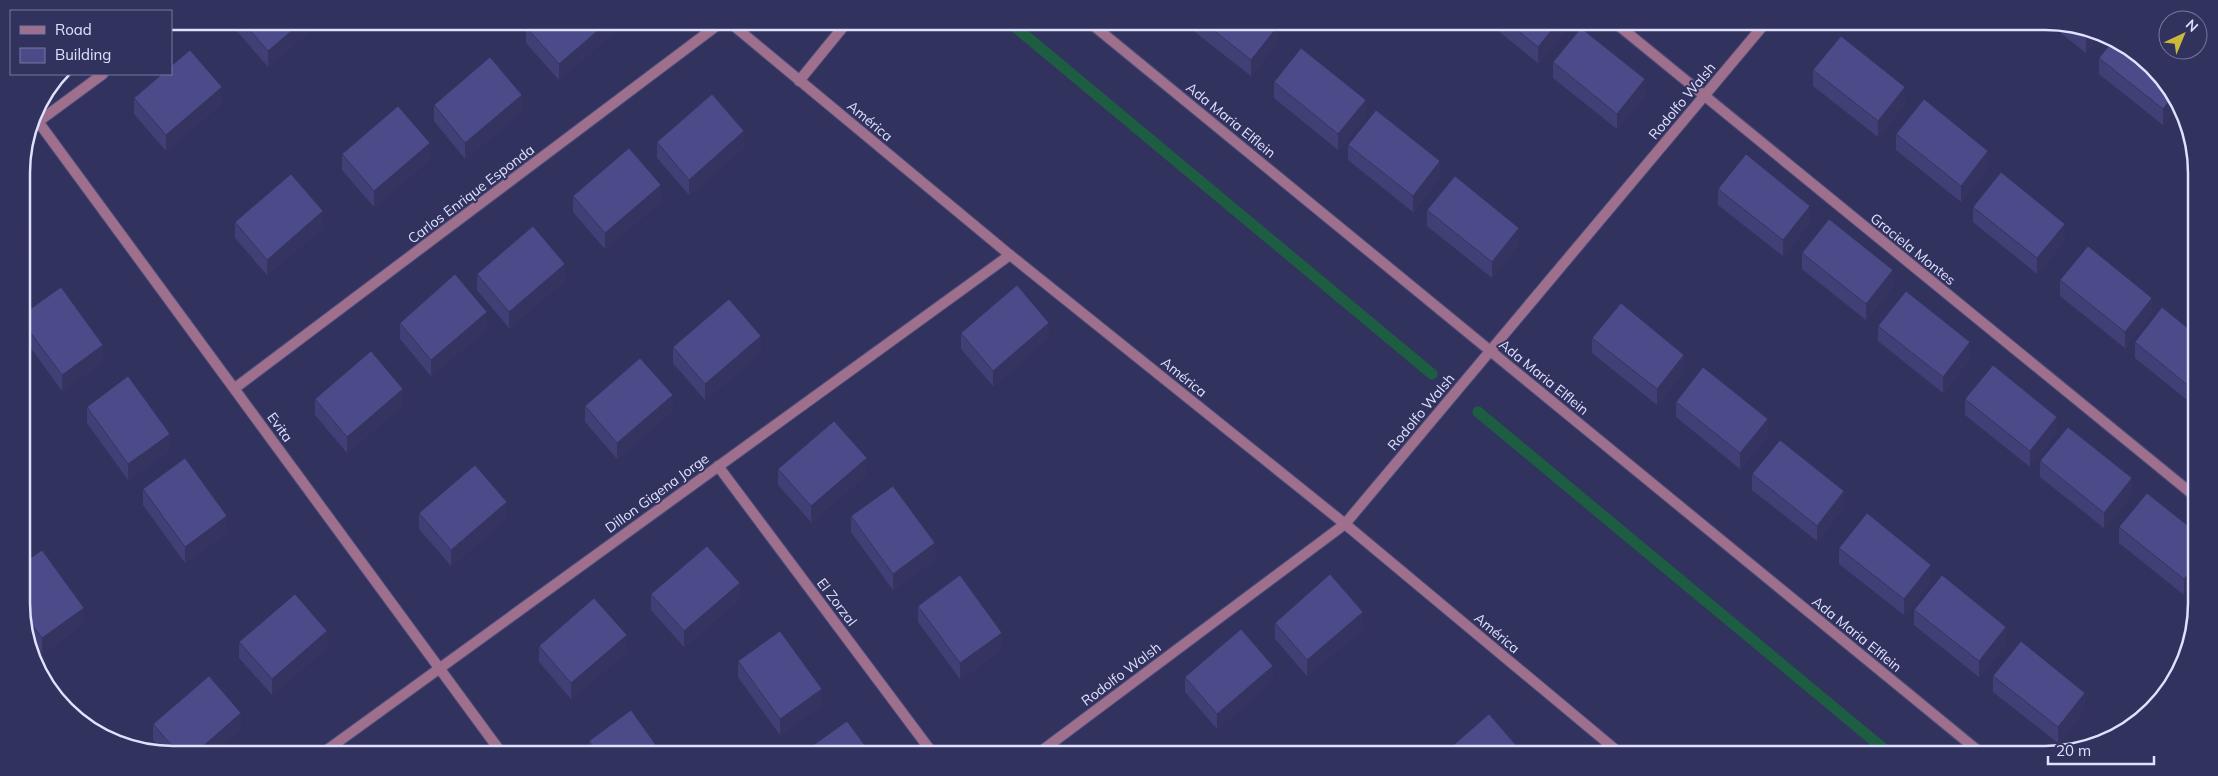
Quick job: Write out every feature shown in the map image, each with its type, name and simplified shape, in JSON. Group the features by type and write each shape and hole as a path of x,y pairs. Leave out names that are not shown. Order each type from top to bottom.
{"street":[{"name":"Carlos Enrique Esponda","path":"234,388 711,30"},
{"name":"América","path":"739,30 1010,255 1345,524 1612,746"},
{"path":"800,81 841,30"},
{"name":"Ada Maria Elflein","path":"1099,30 1972,746"},
{"name":"Graciela Montes","path":"1624,30 2188,490"},
{"name":"Rodolfo Walsh","path":"1048,746 1345,524 1759,30"},
{"path":"41,118 102,75"},
{"name":"Evita","path":"38,126 234,388 496,746"},
{"name":"Dillon Gigena Jorge","path":"332,746 1010,255"},
{"name":"El Zorzal","path":"718,466 927,746"}],"building":[{"path":"250,30 292,30 268,51"},
{"path":"529,30 599,30 559,64"},
{"path":"1213,30 1275,30 1251,60"},
{"path":"1517,30 1552,30 1538,47"},
{"path":"1579,30 1584,30 1645,79 1617,114 1553,62"},
{"path":"1841,36 1905,87 1878,121 1813,70"},
{"path":"2109,46 2124,54 2152,79 2168,102 2163,109 2099,58"},
{"path":"1301,48 1366,100 1338,134 1274,82"},
{"path":"190,50 222,87 166,135 134,98 161,75 172,75 172,65"},
{"path":"490,57 522,95 465,143 434,105"},
{"path":"712,94 744,131 689,180 657,142"},
{"path":"1924,99 1988,151 1961,186 1896,134"},
{"path":"398,106 430,143 374,191 342,154"},
{"path":"1376,110 1440,161 1413,196 1348,145"},
{"path":"629,148 661,185 605,233 573,196"},
{"path":"1746,154 1810,206 1783,240 1718,189"},
{"path":"2001,172 2065,224 2037,258 1973,207"},
{"path":"291,174 323,211 267,260 235,222"},
{"path":"1455,176 1519,228 1492,262 1427,210"},
{"path":"1829,219 1893,270 1866,304 1802,253"},
{"path":"533,226 565,264 509,312 477,274"},
{"path":"2088,246 2152,298 2125,332 2060,280"},
{"path":"455,274 487,312 431,360 400,323"},
{"path":"1017,285 1049,323 993,371 961,333"},
{"path":"61,287 103,345 62,375 30,332 30,309"},
{"path":"1906,291 1970,342 1943,377 1878,326"},
{"path":"729,299 761,336 705,384 673,347"},
{"path":"1621,303 1684,355 1657,389 1592,338"},
{"path":"2162,307 2188,328 2188,385 2135,342"},
{"path":"371,351 403,389 347,437 315,399"},
{"path":"640,358 673,395 617,443 585,406"},
{"path":"1993,365 2057,417 2030,451 1965,399"},
{"path":"1703,367 1768,419 1740,453 1676,402"},
{"path":"128,376 170,434 128,464 87,407"},
{"path":"834,421 867,458 811,506 778,469"},
{"path":"2068,427 2132,478 2104,513 2040,461"},
{"path":"1780,440 1844,491 1817,526 1752,474"},
{"path":"185,458 227,516 185,547 143,489"},
{"path":"475,465 507,502 451,550 419,513"},
{"path":"893,486 935,543 893,574 851,516"},
{"path":"2147,493 2188,526 2188,574 2184,579 2119,527"},
{"path":"1867,513 1931,565 1904,599 1839,548"},
{"path":"707,546 740,583 684,631 651,594"},
{"path":"42,550 84,608 42,638 31,621 30,559"},
{"path":"1330,574 1363,612 1307,660 1275,623"},
{"path":"960,575 1002,633 960,663 918,606"},
{"path":"1942,575 2006,627 1979,661 1914,610"},
{"path":"295,594 327,631 272,679 239,642"},
{"path":"594,598 627,635 571,683 539,646"},
{"path":"1241,629 1273,666 1217,714 1185,677"},
{"path":"780,631 822,689 780,719 738,661"},
{"path":"2021,641 2085,693 2058,727 1993,676"},
{"path":"209,676 241,713 203,746 172,746 153,724"},
{"path":"631,710 657,746 593,746 589,741"},
{"path":"1489,714 1517,746 1452,746"},
{"path":"847,721 865,746 812,746"}],"waterway":[{"path":"1019,30 1432,374"},
{"path":"1478,412 1880,746"}]}
